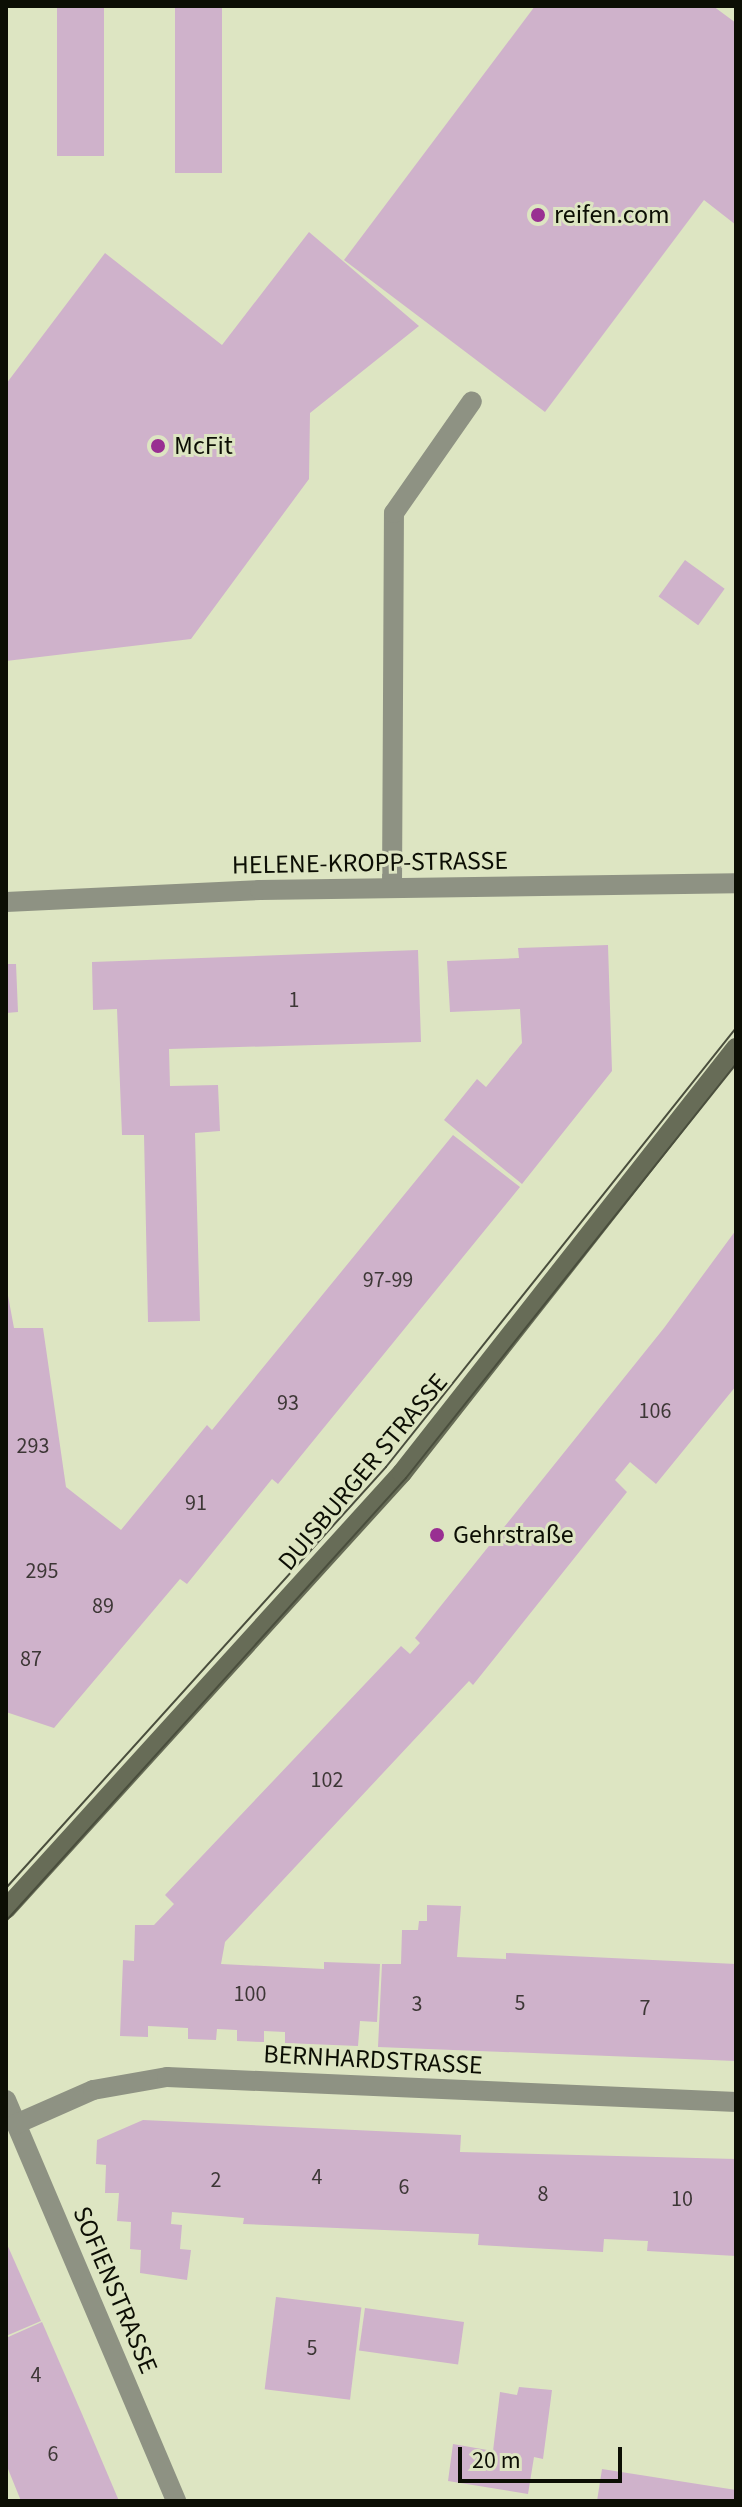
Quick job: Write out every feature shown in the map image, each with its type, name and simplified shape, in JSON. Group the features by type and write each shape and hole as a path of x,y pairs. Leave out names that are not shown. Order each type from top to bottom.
{"main road":[{"name":"DUISBURGER STRASSE","path":"6,1909 402,1473 736,1048"}],"street":[{"path":"392,888 394,513 472,401"},
{"name":"HELENE-KROPP-STRASSE","path":"6,902 392,888 736,883"},
{"name":"BERNHARDSTRASSE","path":"16,2124 93,2090 167,2077 736,2102"},
{"name":"SOFIENSTRASSE","path":"6,2100 176,2501"}],"building":[{"path":"57,6 104,6 104,156 57,156"},
{"path":"175,6 222,6 222,173 175,173"},
{"path":"535,6 713,6 736,23 736,225 704,200 545,412 344,260"},
{"name":"McFit","path":"309,232 419,326 310,413 309,479 191,639 6,661 6,384 105,253 222,345"},
{"path":"685,560 725,589 698,625 659,596"},
{"path":"608,945 612,1071 522,1184 444,1120 477,1079 486,1087 522,1043 520,1009 450,1012 447,961 519,958 518,948"},
{"path":"418,950 421,1042 169,1049 170,1086 218,1085 220,1131 195,1133 200,1321 148,1322 144,1135 122,1135 117,1009 93,1010 92,962"},
{"path":"6,964 16,964 18,1012 6,1013"},
{"path":"453,1135 520,1187 278,1484 272,1479 187,1584 180,1579 54,1728 6,1712 6,1285 14,1328 43,1328 66,1487 121,1530 207,1425 212,1430"},
{"path":"736,1230 736,1386 656,1484 630,1462 615,1480 627,1492 473,1685 469,1681 225,1942 221,1964 324,1969 324,1962 380,1964 377,2022 360,2021 358,2046 285,2043 285,2032 264,2031 264,2042 237,2041 237,2030 217,2029 216,2040 188,2039 188,2028 148,2026 148,2037 120,2036 123,1960 134,1961 135,1925 154,1925 174,1904 165,1895 401,1646 410,1654 420,1643 415,1638 664,1328"},
{"path":"427,1905 461,1906 457,1957 506,1959 506,1953 736,1964 736,2061 378,2047 382,1964 401,1964 402,1930 418,1930 419,1921 427,1921"},
{"path":"143,2120 461,2135 460,2152 736,2159 736,2256 647,2251 648,2241 604,2239 603,2252 478,2245 479,2234 243,2224 244,2218 172,2212 171,2224 182,2225 180,2249 191,2250 187,2280 140,2273 141,2250 130,2249 131,2222 117,2221 119,2193 105,2193 106,2165 96,2164 97,2140"},
{"path":"6,2242 41,2321 6,2336"},
{"path":"276,2297 361,2307 350,2400 265,2389"},
{"path":"365,2308 464,2322 458,2364 359,2351"},
{"path":"42,2322 119,2501 21,2501 6,2464 6,2338"},
{"path":"519,2387 552,2390 543,2459 534,2457 528,2494 448,2481 453,2444 493,2451 500,2392 517,2395"},
{"path":"602,2469 736,2490 736,2501 597,2501"}],"tram line":[{"path":"6,1888 386,1467 736,1028"},
{"path":"6,1921 406,1478 736,1064"}],"place":[{"name":"reifen.com","path":"538,215"},
{"name":"McFit","path":"158,446"},
{"name":"Gehrstraße","path":"437,1535"}]}
